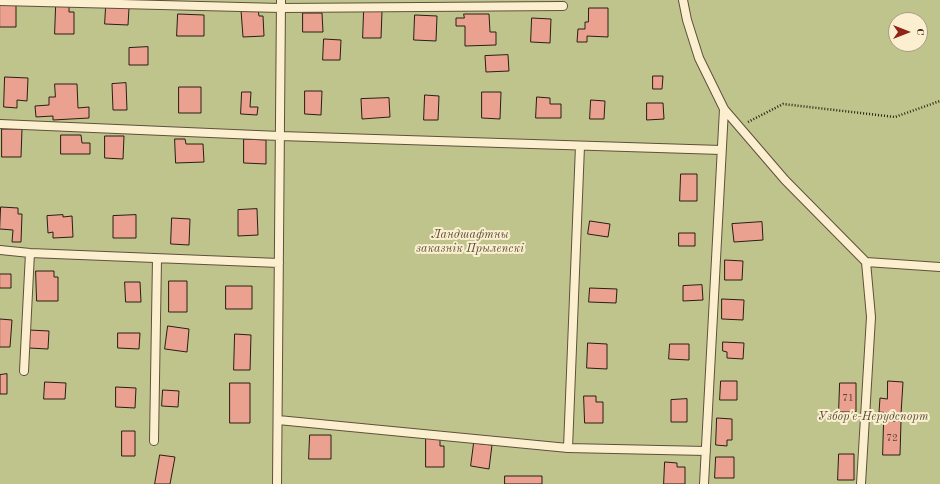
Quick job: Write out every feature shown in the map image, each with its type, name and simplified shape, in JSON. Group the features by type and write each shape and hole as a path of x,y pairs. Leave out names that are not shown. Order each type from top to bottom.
{"lane":[{"path":"683,0 687,20 699,58 724,109 785,180 866,262 871,317 861,484"},
{"path":"0,1 563,6"},
{"path":"277,484 281,4"},
{"path":"704,484 724,109"},
{"path":"0,124 280,136 721,150"},
{"path":"568,448 580,146"},
{"path":"0,250 30,253 157,259 279,263"},
{"path":"24,372 30,253"},
{"path":"154,441 157,259"},
{"path":"866,262 940,267"},
{"path":"278,420 568,448 706,452"}],"path":[{"path":"739,127 783,104 896,117 940,101"}],"green space":[{"name":"Ландшафтны заказнік Прылепскі","path":"0,0 940,0 940,484 0,484"}],"building":[{"path":"0,3 16,3 16,27 0,27"},
{"path":"56,6 69,6 69,12 74,12 74,34 55,34"},
{"path":"106,7 129,8 128,25 105,24"},
{"path":"589,8 608,8 608,37 587,36 587,42 577,42 578,29 585,29 585,22 588,22"},
{"path":"258,9 259,16 263,16 264,36 243,37 241,10"},
{"path":"364,11 382,11 381,38 363,38"},
{"path":"303,13 322,13 323,32 303,32"},
{"path":"178,14 204,15 204,36 177,36"},
{"path":"464,14 489,14 490,32 496,32 496,45 465,46 465,26 456,26 456,18 464,18"},
{"path":"415,15 437,16 436,41 414,40"},
{"path":"532,18 551,19 550,43 531,42"},
{"path":"324,39 341,40 340,60 323,60"},
{"path":"148,47 148,65 129,65 129,48"},
{"path":"508,55 509,71 486,72 485,56"},
{"path":"653,76 663,76 662,89 653,89"},
{"path":"5,77 28,78 27,101 17,100 17,108 4,107"},
{"path":"126,83 127,110 113,110 112,84"},
{"path":"55,84 77,84 78,108 89,107 89,118 53,120 53,116 36,117 35,106 49,105 49,97 55,97"},
{"path":"179,87 201,87 201,113 179,113"},
{"path":"305,91 322,91 321,115 305,114"},
{"path":"242,92 251,92 250,107 258,107 257,115 241,114"},
{"path":"482,92 501,92 500,119 482,118"},
{"path":"425,95 439,96 438,120 424,120"},
{"path":"537,97 550,98 550,104 561,104 561,118 536,118"},
{"path":"389,98 390,117 362,119 361,99"},
{"path":"591,100 605,101 604,119 590,119"},
{"path":"647,103 663,103 664,119 647,120"},
{"path":"2,129 22,129 21,157 2,157"},
{"path":"61,135 81,135 82,143 90,143 90,154 61,154"},
{"path":"105,136 124,136 123,159 105,158"},
{"path":"175,139 185,139 186,144 203,144 204,162 176,163"},
{"path":"244,139 266,140 266,164 244,163"},
{"path":"681,174 697,174 697,201 680,201"},
{"path":"1,207 18,208 18,214 22,214 21,242 12,242 13,230 0,229"},
{"path":"257,209 258,235 238,236 238,210"},
{"path":"63,215 63,217 72,216 73,237 53,238 53,232 48,233 47,216"},
{"path":"136,215 136,238 113,238 113,216"},
{"path":"172,218 190,219 189,245 171,244"},
{"path":"590,221 610,224 608,237 588,234"},
{"path":"762,222 763,240 734,242 732,224"},
{"path":"679,233 695,233 695,246 679,246"},
{"path":"725,260 743,261 742,280 725,280"},
{"path":"36,271 54,271 54,277 58,277 58,301 37,301"},
{"path":"0,274 11,274 11,288 0,288"},
{"path":"169,281 187,281 187,312 169,312"},
{"path":"125,282 140,282 141,302 126,302"},
{"path":"702,285 703,300 683,301 683,286"},
{"path":"226,286 252,286 252,309 226,309"},
{"path":"590,288 617,289 616,303 589,302"},
{"path":"722,299 744,300 743,320 722,319"},
{"path":"0,319 12,320 10,347 0,347"},
{"path":"168,326 189,329 187,352 165,349"},
{"path":"29,330 49,331 48,349 29,348"},
{"path":"118,333 140,333 139,349 118,348"},
{"path":"235,334 251,335 250,370 234,370"},
{"path":"723,342 744,343 743,359 727,358 727,352 723,351"},
{"path":"588,343 607,344 607,369 587,368"},
{"path":"670,344 689,344 689,360 669,359"},
{"path":"7,374 7,394 0,394 0,375"},
{"path":"721,381 737,381 737,400 720,400"},
{"path":"888,381 903,382 901,414 879,412 880,398 887,399"},
{"path":"45,382 66,383 65,399 44,399"},
{"path":"230,383 250,383 250,423 230,423"},
{"path":"840,383 856,383 856,412 839,412"},
{"path":"116,387 136,388 135,408 116,407"},
{"path":"163,390 179,391 178,407 162,406"},
{"path":"584,396 596,396 596,402 603,402 603,423 585,423"},
{"path":"687,399 687,422 671,422 671,400"},
{"path":"717,418 732,419 732,440 727,440 727,446 716,445"},
{"path":"884,421 901,421 900,455 883,455"},
{"path":"122,431 135,431 135,456 122,456"},
{"path":"310,435 331,435 331,459 309,459"},
{"path":"426,437 440,437 440,446 444,446 444,467 426,467"},
{"path":"474,443 492,445 489,469 471,466"},
{"path":"839,454 854,454 854,480 838,480"},
{"path":"160,455 175,457 170,484 155,484"},
{"path":"716,457 734,457 734,478 715,478"},
{"path":"665,462 677,463 677,467 685,467 685,484 664,484"},
{"path":"505,476 542,476 542,484 505,484"}],"park label":[{"name":"Узбор'е-Нерудспорт","path":"873,417"}]}
